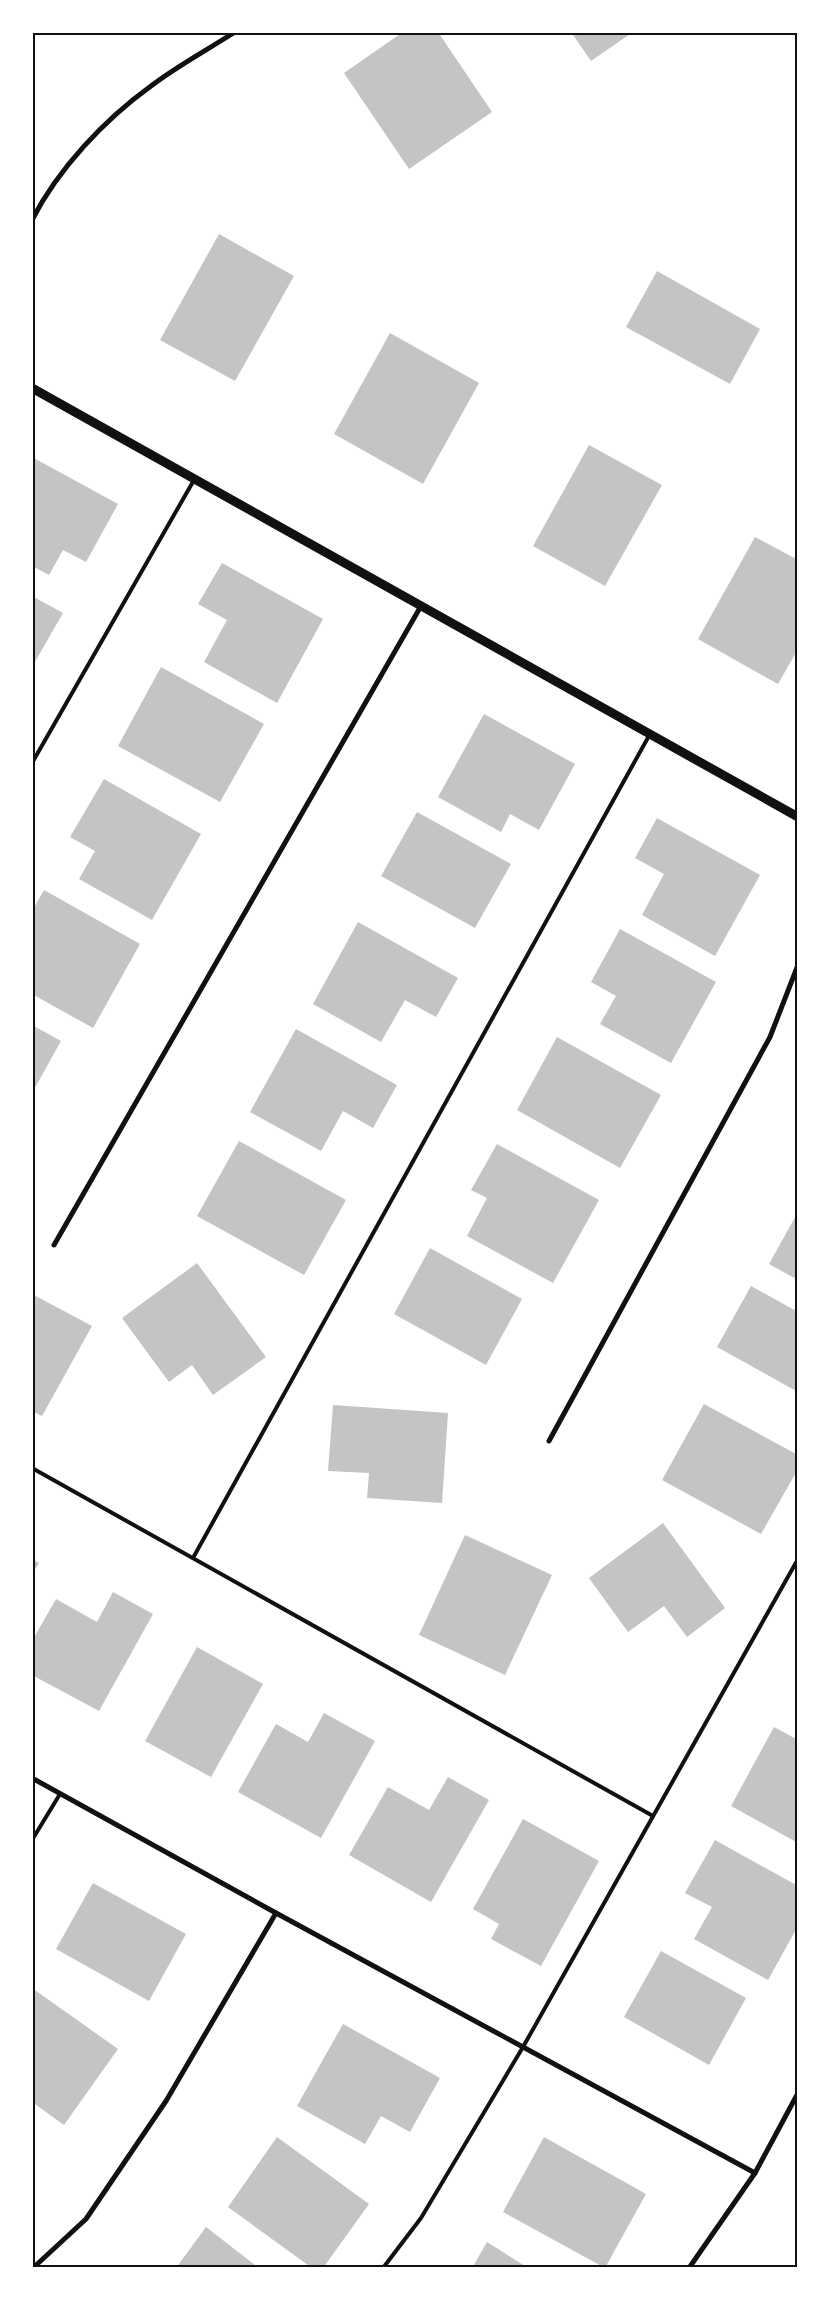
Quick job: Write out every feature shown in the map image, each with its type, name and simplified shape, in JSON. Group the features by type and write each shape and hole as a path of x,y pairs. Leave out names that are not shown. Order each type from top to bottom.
{"street":[{"path":"32,220 43,200 96,133 150,86 235,32"},
{"path":"32,388 798,817"},
{"path":"54,1246 421,606"},
{"path":"549,1441 770,1037 798,966"},
{"path":"32,1778 755,2173"},
{"path":"34,2268 86,2219 166,2101 276,1913"},
{"path":"689,2268 755,2173 798,2093"}],"lane":[{"path":"32,763 194,479"},
{"path":"193,1558 650,734"},
{"path":"32,1468 653,1816"},
{"path":"382,2268 421,2218 524,2047 798,1559"},
{"path":"32,1840 60,1794"}],"building":[{"path":"403,32 438,32 492,112 409,169 344,73"},
{"path":"571,32 633,32 591,61"},
{"path":"219,234 294,276 235,381 160,340"},
{"path":"657,271 760,329 730,384 626,327"},
{"path":"390,333 479,383 423,484 334,434"},
{"path":"589,445 662,485 605,586 533,546"},
{"path":"32,457 118,504 86,562 63,550 49,575 32,566"},
{"path":"755,537 798,560 798,649 778,684 698,639"},
{"path":"222,563 323,619 277,703 204,662 227,620 198,604"},
{"path":"32,596 63,613 32,667"},
{"path":"161,667 264,724 220,802 118,746"},
{"path":"484,714 575,764 539,830 510,814 501,832 438,797"},
{"path":"104,779 201,834 152,920 79,879 95,851 70,837"},
{"path":"417,812 511,864 475,928 381,876"},
{"path":"657,818 760,875 715,956 642,915 664,874 635,858"},
{"path":"44,890 140,944 93,1028 32,994 32,911"},
{"path":"358,922 458,978 436,1017 405,1000 381,1042 313,1004"},
{"path":"620,929 716,982 671,1063 600,1024 616,996 591,982"},
{"path":"32,1025 61,1041 32,1093"},
{"path":"296,1029 397,1085 373,1128 343,1111 321,1151 250,1112"},
{"path":"557,1037 661,1095 620,1168 517,1110"},
{"path":"239,1141 346,1200 304,1275 197,1216"},
{"path":"497,1144 599,1200 553,1283 467,1236 487,1198 471,1190"},
{"path":"798,1212 798,1280 769,1264"},
{"path":"430,1248 522,1299 486,1365 394,1314"},
{"path":"197,1263 266,1357 213,1395 192,1365 169,1382 122,1318"},
{"path":"751,1286 798,1312 798,1392 717,1347"},
{"path":"32,1294 92,1326 42,1416 32,1411"},
{"path":"704,1404 798,1455 798,1469 761,1534 662,1480"},
{"path":"333,1405 448,1413 442,1503 367,1498 369,1473 328,1471"},
{"path":"663,1523 725,1608 687,1637 664,1606 628,1632 589,1578"},
{"path":"465,1535 552,1575 505,1675 419,1635"},
{"path":"32,1559 39,1563 32,1574"},
{"path":"113,1592 153,1614 99,1711 32,1675 32,1641 56,1599 97,1622"},
{"path":"197,1647 263,1684 211,1777 145,1741"},
{"path":"324,1713 375,1741 321,1838 238,1792 276,1724 308,1742"},
{"path":"774,1727 798,1740 798,1843 731,1806"},
{"path":"448,1777 489,1800 431,1902 349,1855 388,1787 429,1810"},
{"path":"523,1819 599,1861 541,1966 491,1939 499,1924 473,1909"},
{"path":"715,1840 798,1886 798,1926 768,1980 694,1939 712,1907 685,1893"},
{"path":"93,1883 186,1934 149,2001 56,1949"},
{"path":"661,1951 746,1998 709,2065 624,2017"},
{"path":"32,1988 118,2049 64,2125 32,2102"},
{"path":"343,2024 440,2078 410,2132 381,2116 365,2144 297,2106"},
{"path":"277,2137 369,2204 323,2268 312,2268 228,2207"},
{"path":"544,2137 646,2194 605,2268 503,2212"},
{"path":"206,2227 259,2268 176,2268"},
{"path":"487,2242 528,2268 472,2268"}]}
